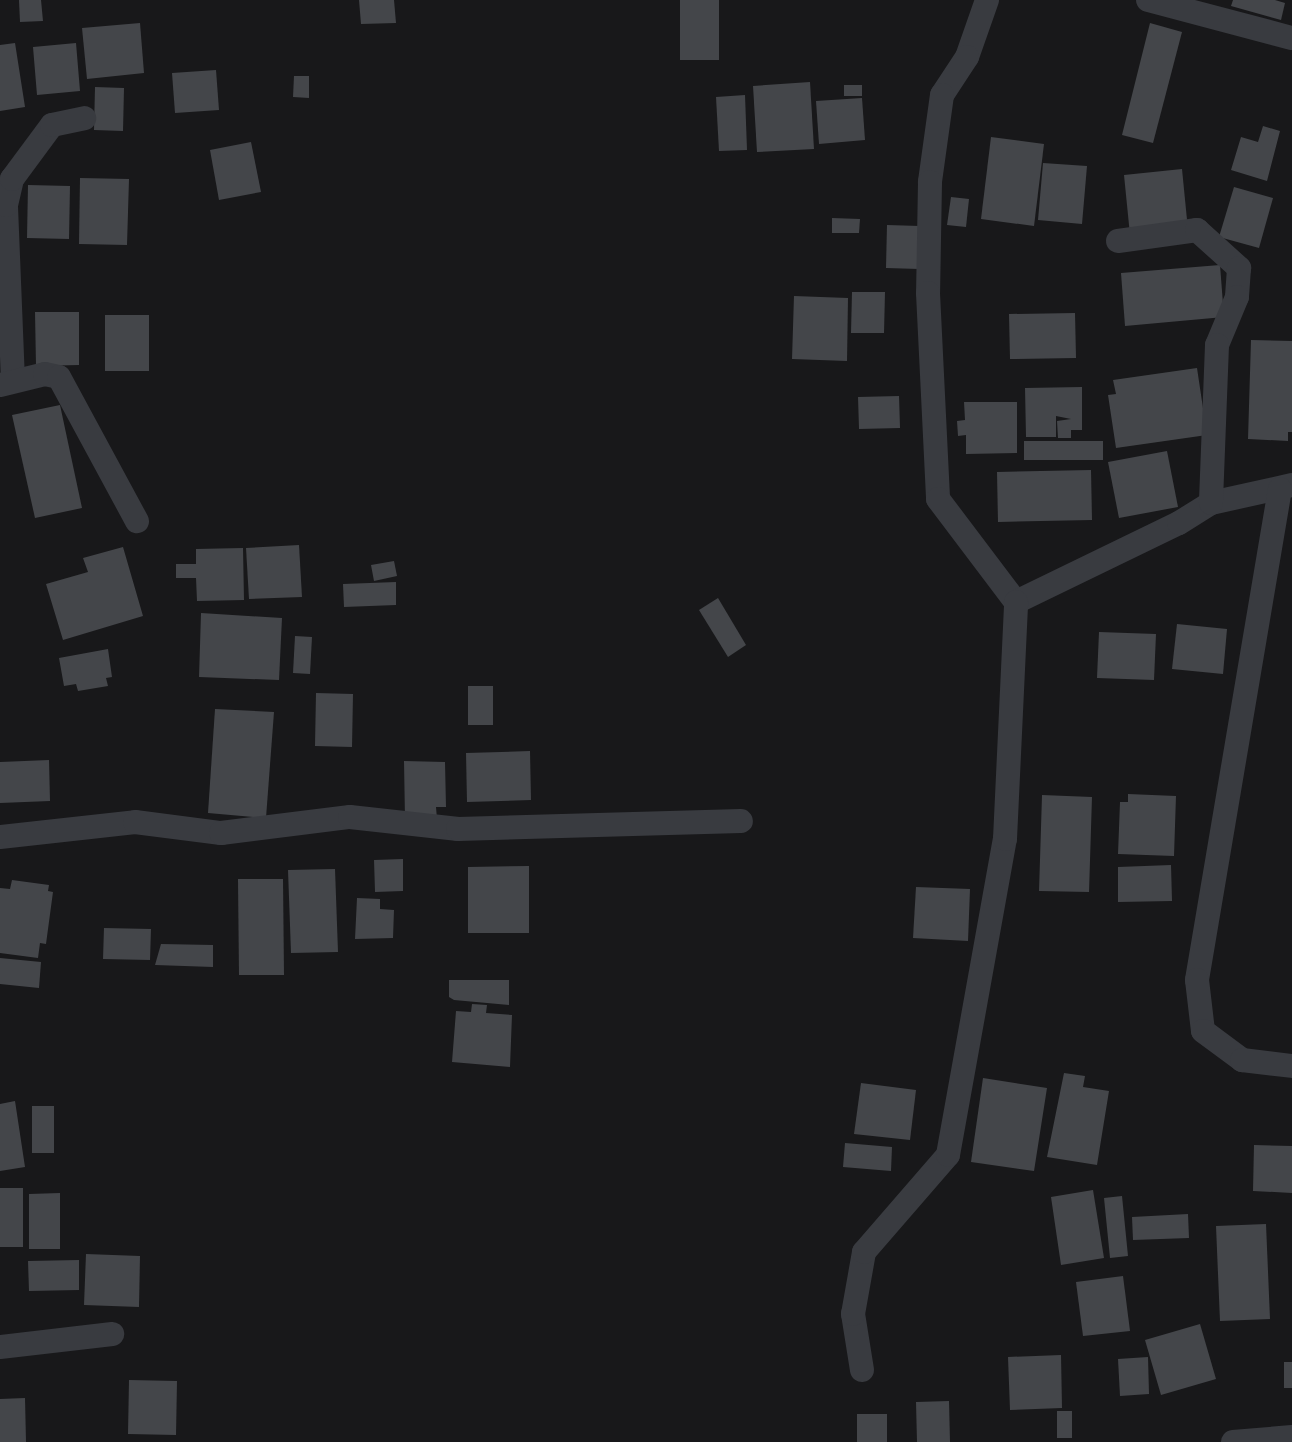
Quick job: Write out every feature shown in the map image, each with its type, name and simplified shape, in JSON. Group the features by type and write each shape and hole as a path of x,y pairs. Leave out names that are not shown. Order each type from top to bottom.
{"street":[{"path":"862,1370 853,1314 864,1252 948,1155 1005,839 1016,602 938,499 930,334 930,183 942,95 967,57 987,0"},
{"path":"1148,0 1292,38"},
{"path":"84,118 52,125 6,179 6,383 45,374 59,377 137,521"},
{"path":"1118,241 1197,230 1240,268 1237,297 1217,345 1211,503"},
{"path":"1016,602 1180,523 1211,503 1286,487 1197,979 1203,1031 1242,1060 1292,1066"},
{"path":"0,837 135,822 221,833 350,817 458,829 741,821"},
{"path":"0,1347 112,1334"},
{"path":"1233,1442 1292,1437"}],"building":[{"path":"19,0 41,0 43,21 20,22"},
{"path":"359,0 394,0 396,23 361,24"},
{"path":"680,0 719,0 719,60 680,60"},
{"path":"1233,0 1275,0 1285,3 1281,20 1231,6"},
{"path":"140,23 144,73 87,79 82,28"},
{"path":"1150,23 1182,32 1153,143 1122,135"},
{"path":"15,43 25,107 0,111 0,45"},
{"path":"76,43 80,91 37,95 33,47"},
{"path":"216,70 219,110 175,113 172,73"},
{"path":"294,76 309,76 309,98 293,97"},
{"path":"810,82 814,149 757,152 753,86"},
{"path":"844,85 862,85 862,96 844,96"},
{"path":"95,87 124,88 123,131 94,130"},
{"path":"745,95 747,150 719,151 716,97"},
{"path":"862,98 865,140 819,144 816,101"},
{"path":"1263,126 1280,131 1267,181 1231,170 1241,137 1258,142"},
{"path":"991,137 1044,144 1034,226 981,219"},
{"path":"251,142 261,192 219,200 210,150"},
{"path":"1043,163 1087,166 1082,224 1038,220"},
{"path":"1182,169 1188,230 1130,235 1124,175"},
{"path":"80,178 129,179 127,245 79,244"},
{"path":"28,185 70,186 69,239 27,238"},
{"path":"1234,187 1273,198 1259,248 1219,237"},
{"path":"951,197 969,199 966,227 947,225"},
{"path":"832,218 860,219 859,233 832,233"},
{"path":"887,225 920,226 919,269 886,268"},
{"path":"1220,265 1224,317 1125,326 1121,273"},
{"path":"852,292 885,292 884,333 851,333"},
{"path":"794,296 848,298 847,361 792,359"},
{"path":"35,312 79,312 79,365 36,366"},
{"path":"1075,313 1076,358 1010,359 1009,314"},
{"path":"105,315 149,315 149,371 105,371"},
{"path":"1251,340 1292,341 1292,432 1288,432 1288,441 1248,439"},
{"path":"1197,368 1207,435 1116,448 1108,395 1116,394 1113,380"},
{"path":"1082,387 1082,430 1071,430 1071,438 1058,438 1057,421 1071,419 1056,416 1056,437 1026,437 1025,388"},
{"path":"899,396 900,428 859,429 858,397"},
{"path":"964,402 1017,402 1017,453 966,454 966,435 958,436 957,421 965,420"},
{"path":"60,405 82,508 35,518 12,415"},
{"path":"1024,441 1103,441 1103,460 1024,460"},
{"path":"1167,451 1178,507 1119,518 1108,462"},
{"path":"1091,470 1092,520 998,522 997,472"},
{"path":"299,545 302,597 249,599 246,548"},
{"path":"123,547 143,616 63,640 46,584 88,572 83,558"},
{"path":"243,548 244,600 197,601 196,578 176,578 176,564 196,564 196,549"},
{"path":"394,561 397,576 374,581 371,565"},
{"path":"396,582 396,605 344,607 343,584"},
{"path":"718,598 746,645 728,657 699,610"},
{"path":"201,613 282,618 279,680 199,677"},
{"path":"1177,624 1227,629 1223,674 1172,669"},
{"path":"1099,632 1156,634 1154,680 1097,678"},
{"path":"295,636 312,637 310,674 293,673"},
{"path":"108,649 112,677 106,678 108,686 78,691 76,684 64,686 59,658"},
{"path":"468,686 493,686 493,725 468,725"},
{"path":"316,693 353,694 352,747 315,746"},
{"path":"215,709 274,712 266,818 208,813"},
{"path":"530,751 531,800 467,802 466,753"},
{"path":"49,760 50,801 0,803 0,762"},
{"path":"404,761 445,762 446,807 436,807 437,819 405,820"},
{"path":"1128,794 1176,796 1174,856 1118,854 1120,802 1128,802"},
{"path":"1042,795 1092,797 1089,892 1039,891"},
{"path":"403,859 403,891 375,892 374,860"},
{"path":"1171,865 1172,901 1118,902 1118,867"},
{"path":"529,866 529,933 468,933 468,867"},
{"path":"335,869 338,952 291,953 288,870"},
{"path":"238,879 283,879 284,975 239,975"},
{"path":"12,880 49,885 48,891 53,892 46,944 40,943 38,958 0,953 0,888 10,889"},
{"path":"916,887 970,889 968,941 913,938"},
{"path":"357,898 380,899 380,909 394,910 393,938 355,939"},
{"path":"104,928 151,929 150,960 103,959"},
{"path":"161,944 213,945 213,967 155,965"},
{"path":"0,958 41,962 39,988 0,984"},
{"path":"449,980 509,980 509,1005 454,1000 449,997"},
{"path":"472,1004 487,1005 486,1013 512,1015 510,1067 452,1062 456,1011 471,1012"},
{"path":"1064,1073 1085,1076 1083,1087 1109,1091 1097,1165 1047,1157"},
{"path":"983,1078 1047,1088 1034,1171 971,1162"},
{"path":"861,1083 916,1090 910,1140 854,1134"},
{"path":"15,1101 25,1167 0,1171 0,1104"},
{"path":"32,1106 54,1106 54,1153 32,1153"},
{"path":"845,1143 892,1147 891,1171 843,1167"},
{"path":"1254,1145 1292,1146 1292,1193 1253,1191"},
{"path":"0,1188 23,1188 23,1247 0,1247"},
{"path":"1093,1190 1104,1258 1061,1265 1051,1197"},
{"path":"60,1193 60,1249 29,1249 29,1194"},
{"path":"1122,1196 1128,1256 1110,1258 1104,1198"},
{"path":"1188,1214 1189,1238 1133,1240 1132,1217"},
{"path":"1266,1224 1270,1319 1220,1321 1216,1226"},
{"path":"86,1254 140,1256 139,1307 84,1305"},
{"path":"79,1260 79,1290 29,1291 28,1261"},
{"path":"1123,1276 1130,1331 1083,1336 1076,1282"},
{"path":"1200,1324 1216,1379 1161,1395 1145,1340"},
{"path":"1061,1355 1062,1408 1010,1410 1008,1357"},
{"path":"1148,1357 1149,1394 1120,1396 1118,1359"},
{"path":"1284,1362 1292,1362 1292,1388 1284,1388"},
{"path":"129,1380 177,1381 176,1435 128,1434"},
{"path":"25,1398 26,1442 0,1442 0,1399"},
{"path":"949,1401 950,1442 917,1442 916,1402"},
{"path":"1057,1411 1072,1411 1072,1438 1057,1438"},
{"path":"857,1414 887,1414 887,1442 857,1442"}]}
